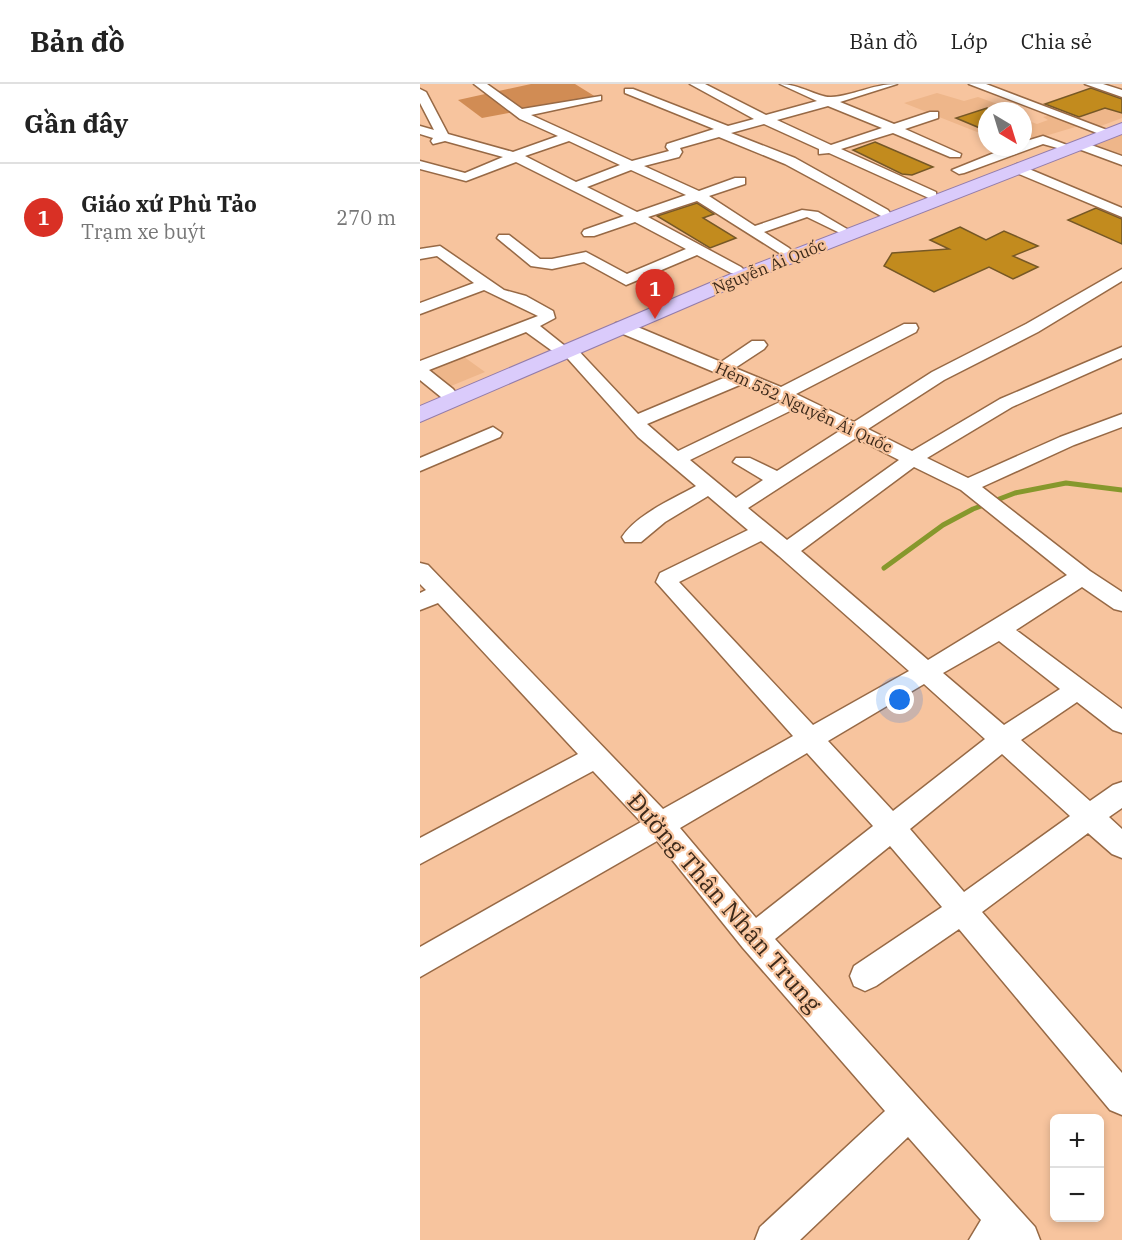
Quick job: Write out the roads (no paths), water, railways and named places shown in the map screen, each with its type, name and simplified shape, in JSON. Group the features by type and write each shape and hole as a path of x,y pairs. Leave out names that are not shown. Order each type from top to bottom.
{"main road":[{"name":"Nguyễn Ái Quốc","path":"420,404 562,348 744,270 1080,145 1116,128"},
{"name":"Nguyễn Ái Quốc","path":"420,415 562,348 622,327 784,251 1061,145 1116,128"}],"street":[{"path":"480,84 521,113 568,137 699,196 784,251"},
{"path":"696,84 764,119 932,195"},
{"path":"786,84 826,103 955,154"},
{"path":"557,188 574,185 722,131 891,84"},
{"path":"975,84 1116,128"},
{"path":"1091,84 1122,94"},
{"path":"997,92 1012,87"},
{"path":"629,91 790,161 883,213"},
{"path":"420,92 443,136"},
{"path":"521,113 597,98"},
{"path":"773,167 934,115"},
{"path":"420,130 515,156 744,270"},
{"path":"428,148 443,136"},
{"path":"420,165 466,177 568,137"},
{"path":"1032,144 1043,140 1061,145"},
{"path":"1080,145 1122,161"},
{"path":"959,170 997,156"},
{"path":"1017,168 1122,213"},
{"path":"589,233 740,181"},
{"path":"849,195 869,187"},
{"path":"753,231 807,215 840,229"},
{"path":"504,238 536,263 552,264 586,257 626,280 699,249"},
{"path":"420,254 440,250 485,284 547,314 545,320 420,369 447,393"},
{"path":"734,507 853,428 938,376 1032,328 1122,274"},
{"path":"420,309 485,284"},
{"path":"529,326 562,348 635,422 676,459 787,551 1122,846"},
{"name":"Hẻm 552 Nguyễn Ái Quốc","path":"622,327 790,398 914,458 982,497 1082,576 1122,603"},
{"path":"676,459 790,398 830,367 910,328"},
{"path":"722,369 758,345"},
{"path":"787,551 914,458 1006,403 1122,352"},
{"path":"635,422 742,377"},
{"path":"982,497 1067,441 1122,420"},
{"path":"420,465 493,434"},
{"path":"743,462 776,479"},
{"path":"633,537 658,517 709,487"},
{"path":"763,531 666,580 892,828 1122,1098"},
{"name":"Đường Thân Nhân Trung","path":"420,570 430,597 597,756 660,824 754,938 909,1112 1005,1234"},
{"path":"420,963 999,630 1082,576"},
{"path":"999,630 1122,723"},
{"path":"754,938 1003,739 1079,689"},
{"path":"420,852 597,756"},
{"path":"865,976 962,910 1122,793"},
{"path":"773,1240 909,1112"}],"waterway":[{"path":"884,568 943,525 973,509 1015,493 1066,483 1122,490"}],"place":[{"name":"Giáo xứ Phù Tảo","path":"655,319"}]}
